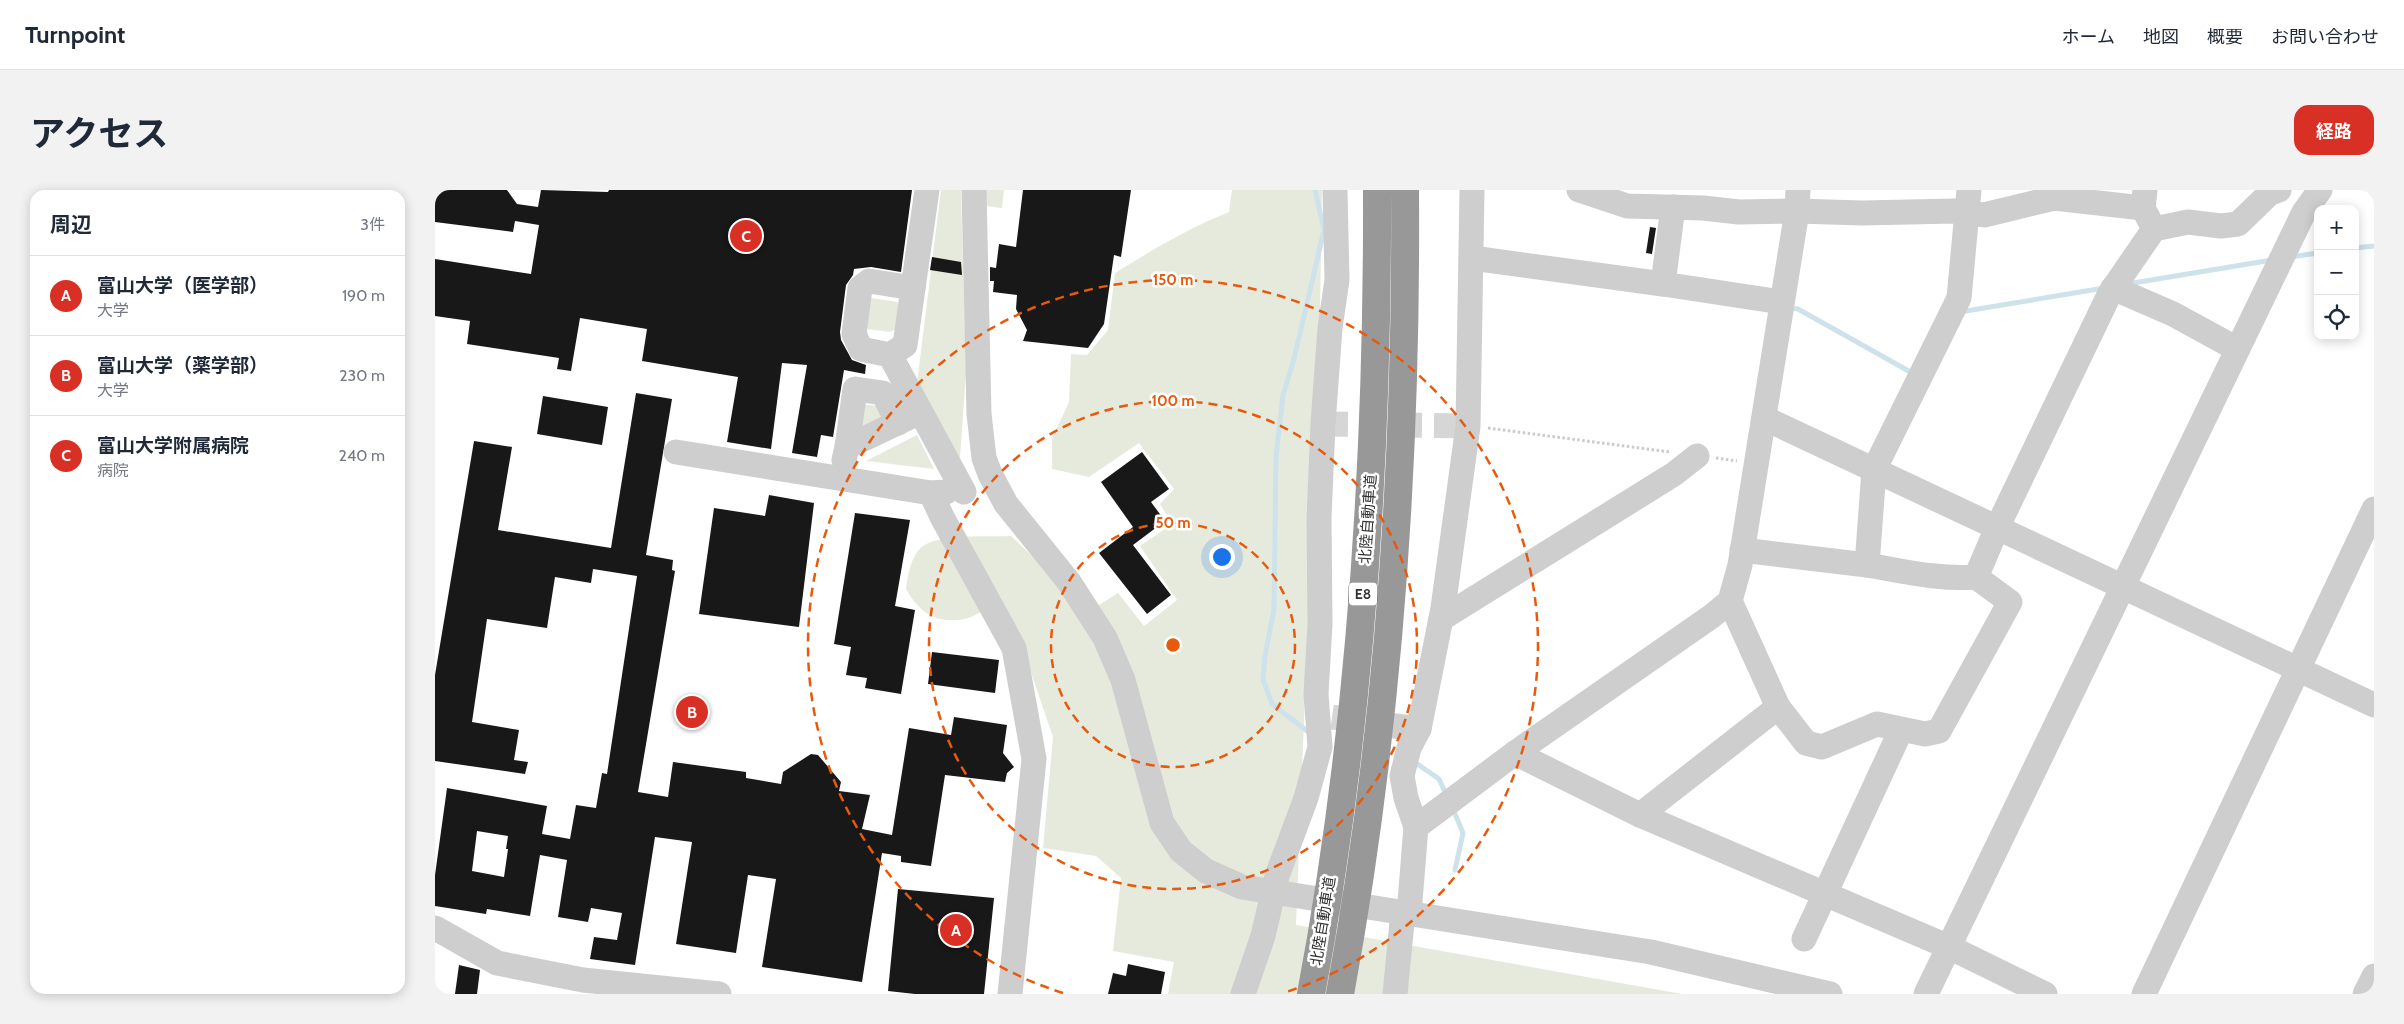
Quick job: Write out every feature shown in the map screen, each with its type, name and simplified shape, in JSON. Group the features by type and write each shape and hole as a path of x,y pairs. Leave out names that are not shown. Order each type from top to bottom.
{"highway":[{"name":"北陸自動車道","path":"1311,994 1333,860 1349,738 1361,622 1375,383 1377,190"},
{"name":"北陸自動車道","path":"1340,994 1361,861 1389,621 1399,497 1403,382 1405,190"}],"street":[{"path":"913,288 869,281 860,288 854,334 861,349 890,355 905,345 927,190"},
{"path":"974,190 979,414 984,458 1006,504 1069,582 1105,638 1123,680 1161,823 1181,851 1206,872 1242,887 1651,952 1830,994"},
{"path":"1243,994 1280,893 1320,747 1326,716 1316,694 1320,624 1319,518 1330,328 1337,280 1335,190"},
{"path":"1395,994 1416,827 1405,798 1402,776 1409,748 1419,729 1441,619 1468,426 1472,190"},
{"path":"1579,190 1613,196 1627,206 1673,207 1697,199 1740,201 1797,200 1862,213 1967,201 1984,215 2054,198 2148,209 2188,222 2221,226 2238,224 2269,194 2279,190"},
{"path":"1926,994 2304,212 2320,190"},
{"path":"1416,827 1515,753 1730,601 1743,550 1797,200"},
{"path":"1867,565 1873,470 1959,298 1967,201"},
{"path":"1663,284 1673,207"},
{"path":"1976,577 1997,528 2113,288 2148,209"},
{"path":"1472,258 1781,302"},
{"path":"2113,288 2173,314 2237,349"},
{"path":"890,355 964,492"},
{"path":"841,478 855,390 883,394 898,423"},
{"path":"847,447 921,412"},
{"path":"1764,418 2374,705"},
{"path":"676,452 931,493 999,490"},
{"path":"1441,619 1675,474 1697,456"},
{"path":"931,493 942,517 1015,648 1034,759 1010,994"},
{"path":"2144,994 2374,509"},
{"path":"1730,601 1778,707 1806,744 1822,747 1877,724 1925,734 1939,731 2010,602 1976,577 1962,578 1925,575 1867,565 1743,550"},
{"path":"1640,815 1778,707"},
{"path":"1395,726 1419,729"},
{"path":"1804,939 1901,730"},
{"path":"1515,753 1640,815 1949,947 2045,994"},
{"path":"435,928 497,963 583,980 719,994"},
{"path":"2365,994 2374,976"}],"path":[{"path":"1468,426 1755,463"}],"shaded area":[{"path":"941,190 961,190 966,373 960,457 956,457 917,383"},
{"path":"985,190 1004,190 1002,208 985,206"},
{"path":"1232,190 1322,190 1320,314 1296,925 1682,994 1168,994 1174,962 1113,951 1121,878 1096,856 1043,848 1053,737 1021,643 993,605 965,619 945,620 929,615 917,605 906,589 911,566 919,550 931,542 953,537 1011,536 1048,571 1083,615 1118,593 1144,626 1177,600 1140,546 1172,524 1160,504 1174,489 1139,443 1089,477 1052,469 1052,439 1069,402 1071,354 1087,355 1108,330 1115,273 1171,240 1229,212"},
{"path":"871,298 897,302 901,308 898,328 890,332 867,329 865,303"},
{"path":"862,404 878,406 886,422 857,435"},
{"path":"917,435 934,469 866,461"}],"building":[{"path":"435,190 507,190 517,204 538,207 541,190 608,192 609,190 912,190 901,272 871,267 854,269 853,275 846,285 840,332 841,340 852,360 866,365 865,374 844,370 833,437 821,435 817,457 792,453 807,365 782,363 771,449 727,442 738,377 642,361 647,329 580,318 571,371 557,369 559,358 467,344 470,321 435,316 435,259 531,274 539,225 515,221 513,232 435,222"},
{"path":"1023,190 1131,190 1121,257 1114,255 1104,324 1088,348 1023,341 1027,330 1016,309 1017,295 993,292 994,281 990,281 990,267 996,268 999,244 1016,247"},
{"path":"1650,227 1656,228 1652,254 1646,253"},
{"path":"932,257 961,262 962,275 930,270"},
{"path":"636,393 672,399 646,555 673,560 672,570 675,571 638,792 668,797 673,762 746,772 746,778 781,784 783,772 811,754 818,755 841,782 839,791 870,795 862,829 892,835 909,728 951,735 954,717 1007,725 1003,753 1014,767 1007,773 1005,782 945,775 931,866 901,862 901,856 882,853 862,982 762,967 776,879 748,875 736,953 676,944 692,842 655,837 635,965 590,959 594,937 617,940 622,913 591,908 588,922 558,917 567,860 540,855 530,916 487,909 486,914 435,906 435,875 447,788 547,806 542,834 570,839 576,805 596,808 602,773 607,774 637,576 593,569 591,583 555,577 547,628 487,619 472,722 519,730 514,760 528,762 525,774 435,761 435,675 474,441 512,447 498,530 611,548","holes":["477,831 508,836 504,877 472,871"]},
{"path":"543,396 608,407 602,445 537,434"},
{"path":"1142,452 1169,489 1151,502 1165,521 1133,545 1171,595 1147,614 1099,553 1133,527 1101,482"},
{"path":"769,495 814,503 799,627 699,614 714,508 765,516"},
{"path":"855,513 910,520 895,606 915,610 901,694 865,688 867,678 846,675 851,647 834,644"},
{"path":"932,652 999,660 995,693 928,684"},
{"path":"898,889 994,898 984,994 915,994 888,991"},
{"path":"1128,964 1165,972 1161,994 1108,994 1113,973 1126,976"},
{"path":"459,965 480,970 477,994 455,994"}],"waterway":[{"path":"1311,734 1272,704 1263,679 1265,656 1274,609 1276,457 1283,395 1294,359 1324,230 1315,190"},
{"path":"2359,248 2374,246"},
{"path":"2290,257 2314,254"},
{"path":"2127,284 2272,260"},
{"path":"1960,312 2104,288"},
{"path":"1787,308 1798,309 1914,374"},
{"path":"1413,761 1439,779 1446,794"},
{"path":"1453,809 1463,833 1455,870"}],"tunnel":[{"path":"1323,424 1468,426"},
{"path":"1332,717 1395,726"}],"place":[{"name":"富山大学附属病院","path":"746,236"},
{"name":"富山大学（薬学部）","path":"692,712"},
{"name":"富山大学（医学部）","path":"956,930"}]}
